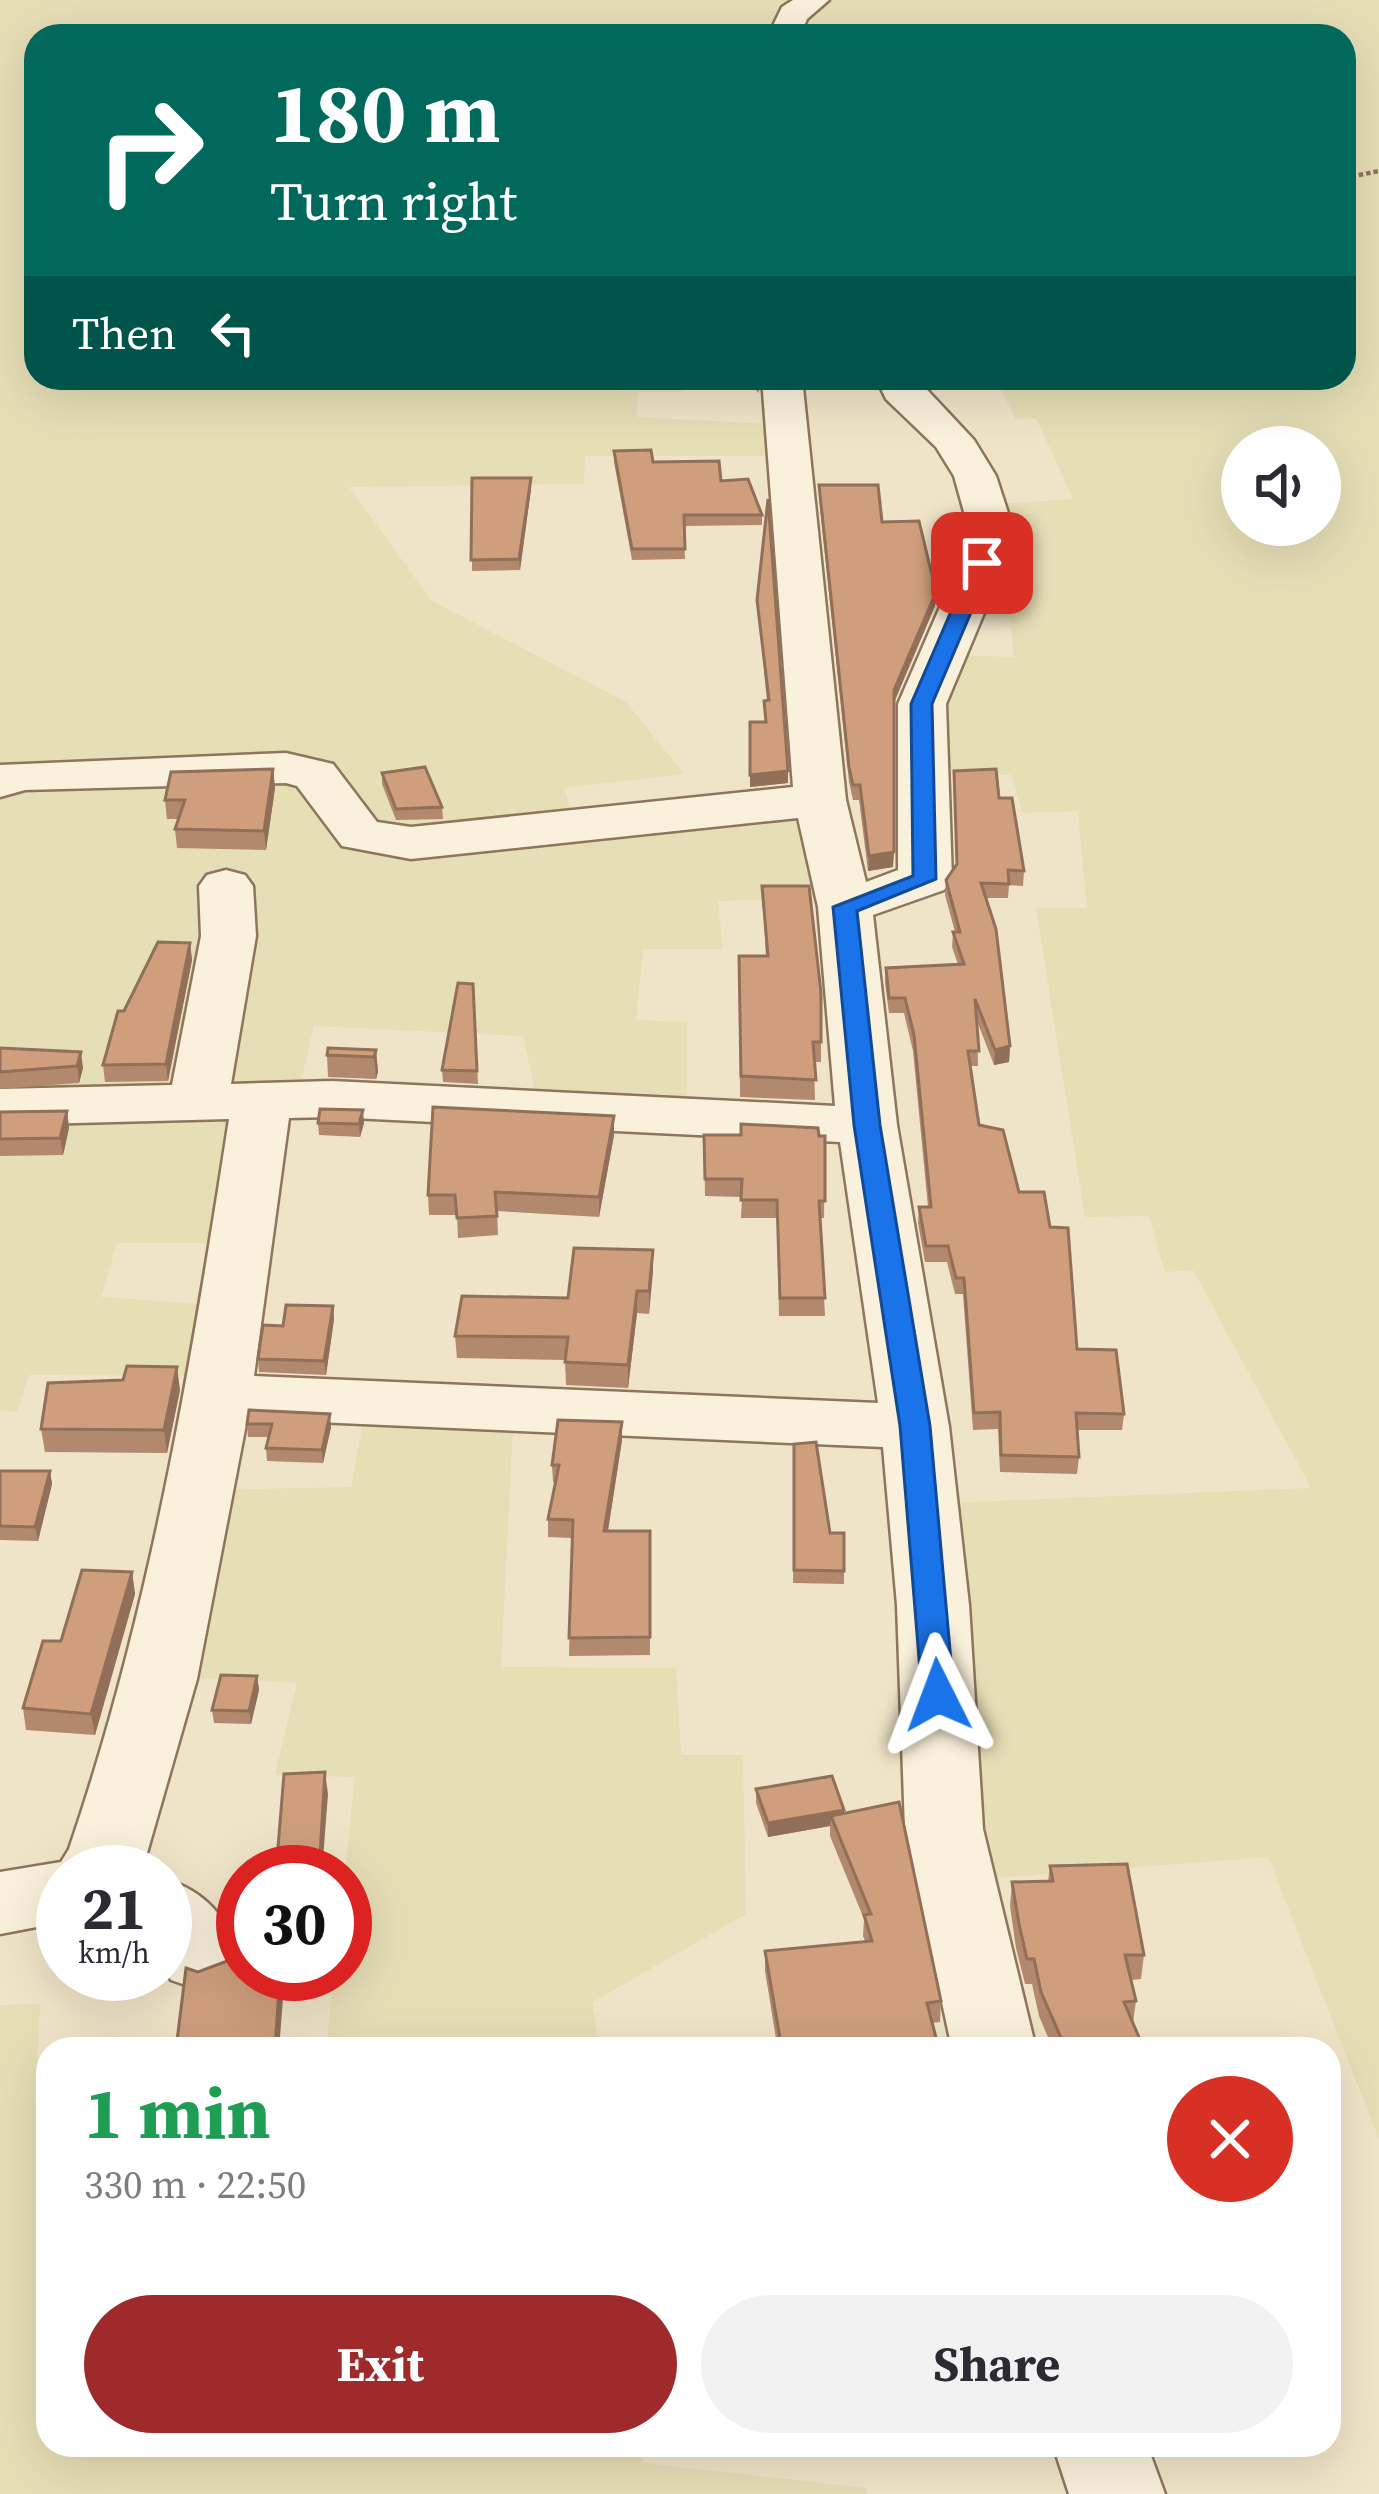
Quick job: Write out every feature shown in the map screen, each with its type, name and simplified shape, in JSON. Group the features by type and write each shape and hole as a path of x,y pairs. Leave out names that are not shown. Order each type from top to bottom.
{"street":[{"path":"789,24 793,14 814,0"},
{"path":"783,390 820,800 844,907 867,1125 915,1426 933,1605 944,1829 991,2037"},
{"path":"844,907 925,879 922,704 982,563 988,518 975,476 953,440 900,390"},
{"path":"0,782 19,776 286,768 315,775 360,835 411,843 820,800"},
{"path":"129,1845 138,1768 220,1396 231,1098 202,1054 232,914 226,886"},
{"path":"0,1107 231,1098 867,1125"},
{"path":"220,1396 915,1426"},
{"path":"0,1903 36,1901"},
{"path":"1104,2457 1118,2494"}],"shaded area":[{"path":"0,0 1379,0 1379,2139 1268,1857 957,1881 923,1504 1311,1488 1193,1270 1165,1272 1149,1216 1085,1217 1036,908 1087,908 1078,811 1022,813 1012,775 923,775 940,655 1014,657 1010,618 958,613 984,505 1073,499 1036,418 1015,419 1002,390 1356,390 1356,24 24,24 24,390 682,390 638,392 637,417 786,425 789,456 585,456 584,484 349,487 432,601 626,702 684,774 564,788 575,825 820,800 843,898 718,901 723,949 643,949 636,1020 687,1022 687,1117 539,1109 523,1036 314,1026 297,1098 262,1098 241,1243 117,1243 101,1297 233,1306 223,1376 29,1375 17,1412 0,1410"},
{"path":"367,1401 514,1406 501,1667 676,1668 681,1755 743,1755 746,1914 593,2002 597,2037 327,2037 331,2001 372,2001 372,1845 348,1845 355,1777 275,1775 297,1683 159,1676 199,1490 351,1487"},
{"path":"40,2004 35,2102 36,2457 642,2457 643,2463 866,2488 867,2494 0,2494 0,2005"}],"building":[{"path":"651,450 653,462 719,461 721,481 748,479 762,515 684,515 685,549 632,549 614,451"},
{"path":"472,478 531,478 519,559 471,560"},
{"path":"819,485 878,485 882,522 919,521 936,592 894,690 894,852 869,856 860,785 853,785 849,767"},
{"path":"768,499 788,771 750,775 750,722 766,722 764,701 769,700 757,600"},
{"path":"425,767 442,807 396,809 382,773"},
{"path":"273,769 264,831 175,829 185,800 165,800 171,772"},
{"path":"996,769 999,798 1012,798 1024,871 1008,870 1009,884 981,883 996,929 1010,1046 995,1050 975,999 979,1051 968,1051 979,1125 1003,1130 1019,1192 1044,1192 1050,1227 1068,1228 1077,1349 1116,1350 1124,1414 1076,1413 1079,1457 1001,1455 1000,1412 974,1413 964,1278 956,1278 948,1246 926,1246 919,1207 931,1207 914,1035 905,998 889,998 886,968 964,964 953,932 960,932 946,880 957,864 954,771"},
{"path":"762,886 809,886 821,993 821,1042 813,1042 816,1080 741,1076 739,956 768,956"},
{"path":"158,942 190,943 166,1064 103,1065 118,1011 124,1011"},
{"path":"458,983 473,984 477,1071 442,1070"},
{"path":"0,1048 81,1052 77,1066 0,1072"},
{"path":"328,1048 376,1050 374,1057 327,1055"},
{"path":"433,1107 614,1116 599,1197 495,1192 497,1216 457,1218 455,1195 428,1195"},
{"path":"320,1109 363,1110 359,1124 318,1123"},
{"path":"67,1111 60,1138 0,1139 0,1112"},
{"path":"741,1124 818,1128 819,1136 825,1136 825,1201 819,1201 825,1298 780,1298 777,1200 741,1200 742,1179 705,1179 704,1135 741,1135"},
{"path":"574,1248 653,1250 649,1291 637,1291 628,1365 565,1362 568,1337 455,1336 462,1296 568,1298"},
{"path":"286,1305 333,1306 324,1361 258,1359 263,1325 283,1326"},
{"path":"127,1366 177,1367 164,1430 41,1429 48,1383 123,1380"},
{"path":"249,1410 330,1414 322,1450 266,1448 272,1424 247,1424"},
{"path":"558,1420 622,1422 604,1531 650,1531 650,1637 569,1638 573,1520 548,1519 559,1465 552,1465"},
{"path":"816,1442 830,1533 844,1533 844,1571 794,1570 794,1444"},
{"path":"0,1471 50,1471 35,1527 0,1526"},
{"path":"82,1570 132,1572 91,1714 23,1708 43,1641 61,1641"},
{"path":"221,1675 257,1676 249,1711 212,1710"},
{"path":"325,1772 321,1845 278,1845 284,1774"},
{"path":"832,1776 844,1810 768,1823 756,1789"},
{"path":"899,1802 941,2001 927,2003 936,2037 780,2037 765,1951 872,1941 864,1915 871,1914 831,1816"},
{"path":"1127,1864 1144,1955 1125,1955 1136,2001 1124,2002 1139,2037 1061,2037 1041,1992 1034,1959 1027,1959 1012,1882 1053,1881 1050,1866"},
{"path":"216,1965 216,2001 278,2001 276,2037 177,2037 182,2001 192,2001 192,1970"}],"route":[{"path":"938,1695 915,1426 867,1125 844,907 925,879 922,704 948,632 982,563"}]}
